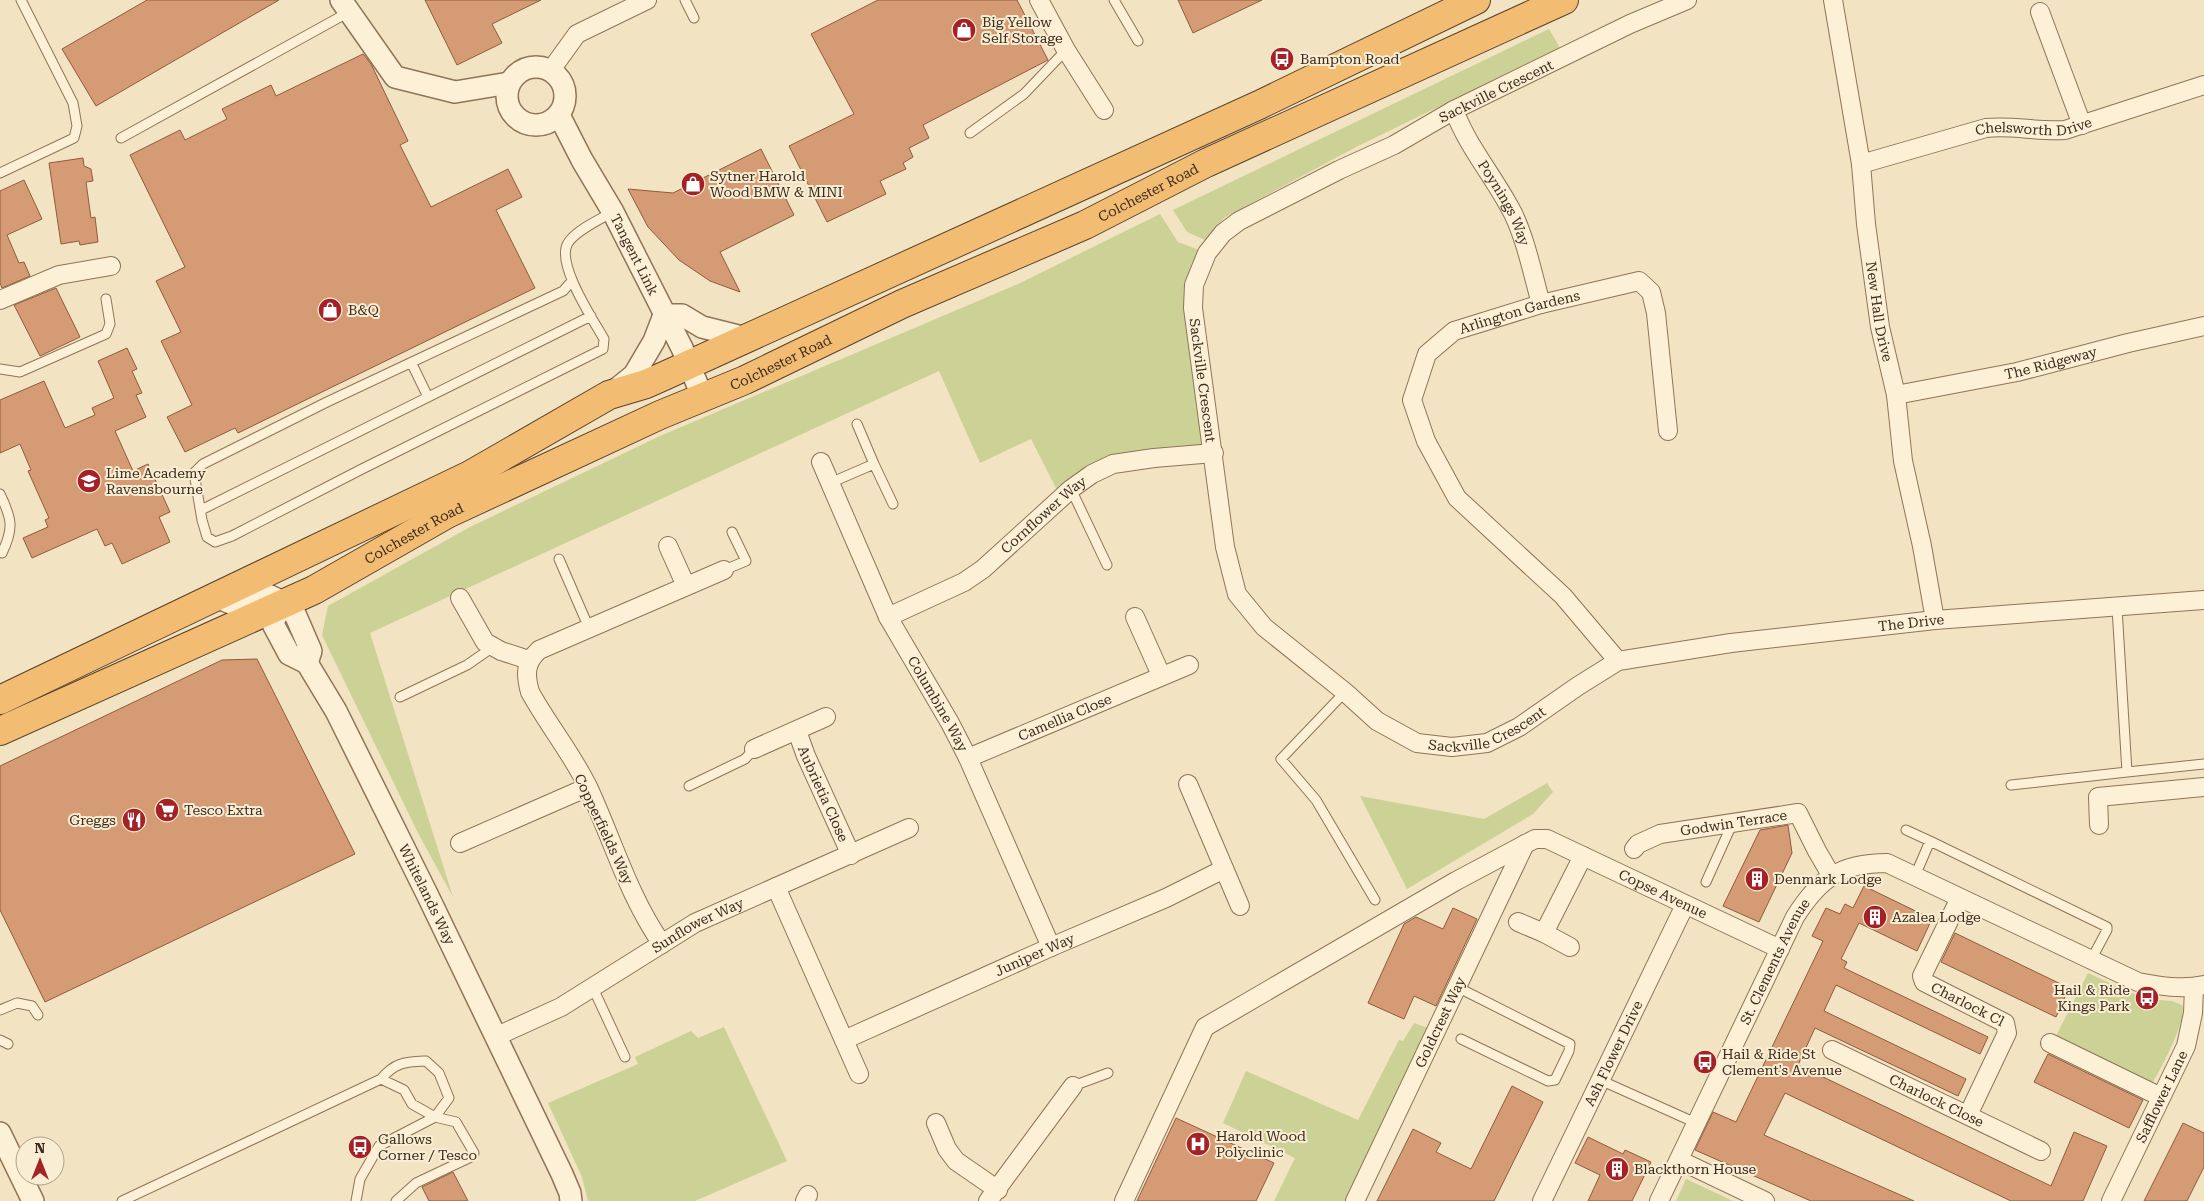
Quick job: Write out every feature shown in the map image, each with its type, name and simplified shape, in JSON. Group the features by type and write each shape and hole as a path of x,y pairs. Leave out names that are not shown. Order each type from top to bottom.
{"highway":[{"name":"Colchester Road","path":"0,700 470,475 609,395 646,384 1259,105 1476,0"},
{"name":"Colchester Road","path":"0,731 280,603 314,590 447,514 660,415 703,398 902,304 1085,225 1206,163 1564,0"},
{"path":"280,603 287,563"}],"street":[{"path":"551,70 577,34 647,0"},
{"path":"1039,0 1066,50 1104,110"},
{"name":"Sackville Crescent","path":"1618,661 1570,691 1520,728 1487,743 1452,747 1417,743 1377,721 1345,692 1264,626 1237,594 1225,547 1214,453 1193,308 1194,285 1201,265 1211,247 1223,233 1239,221 1330,174 1394,145 1454,110 1630,24 1687,0"},
{"name":"New Hall Drive","path":"1833,0 1861,164 1866,224 1880,327 1896,395 1903,461 1922,546 1935,620"},
{"path":"345,6 395,77 454,92 509,82"},
{"path":"2040,12 2082,125"},
{"path":"530,66 541,66 551,70 562,80 566,101 559,115 551,122 536,126 526,124 516,119 510,111 506,97 509,82 520,70 530,66"},
{"name":"Chelsworth Drive","path":"1861,164 1986,128 2002,126 2048,131 2065,130 2204,85"},
{"name":"Poynings Way","path":"1454,110 1463,133 1510,208 1529,258 1541,304"},
{"name":"Tangent Link","path":"559,115 582,160 613,212 703,398"},
{"path":"0,300 59,275 111,266"},
{"name":"Arlington Gardens","path":"1618,661 1562,596 1457,498 1426,441 1412,400 1428,354 1454,331 1541,304 1639,281 1651,292 1662,357 1668,431"},
{"path":"609,395 634,375 654,341 664,315 682,315 702,327 746,338"},
{"name":"The Ridgeway","path":"1896,395 2017,372 2128,343 2204,326"},
{"name":"Cornflower Way","path":"888,617 964,582 983,570 1071,489 1092,474 1114,464 1154,458 1214,453"},
{"name":"Columbine Way","path":"821,462 888,617 950,723 968,758 1051,947"},
{"path":"668,546 686,586"},
{"path":"460,598 485,642 493,647 529,660 539,650 724,570"},
{"path":"216,597 238,606 266,594 280,603"},
{"name":"The Drive","path":"1618,661 1732,644 1935,620 2117,608 2204,600"},
{"name":"Whitelands Way","path":"280,603 273,624 289,654 307,663 336,711 562,1174 572,1201"},
{"path":"1134,616 1161,675"},
{"name":"Copperfields Way","path":"529,660 526,680 530,692 588,787 649,926 662,944"},
{"name":"Camellia Close","path":"968,758 1161,675 1189,665"},
{"path":"754,749 826,717"},
{"name":"Aubrietia Close","path":"798,731 806,756 850,855"},
{"path":"1188,784 1240,906"},
{"path":"460,843 588,787"},
{"path":"2099,825 2098,797 2204,787"},
{"name":"Godwin Terrace","path":"1634,849 1638,844 1660,834 1798,813 1831,875"},
{"name":"Sunflower Way","path":"495,1037 561,1007 695,923 909,828"},
{"name":"Copse Avenue","path":"1525,844 1535,839 1547,839 1780,949"},
{"path":"1124,1201 1206,1027 1301,975 1456,882 1525,844"},
{"name":"Goldcrest Way","path":"1355,1201 1525,844"},
{"path":"1544,933 1583,856"},
{"name":"St. Clements Avenue","path":"1659,1201 1795,917 1806,899 1831,875 1868,863 1887,863 2138,982 2166,987 2199,986"},
{"name":"Juniper Way","path":"844,1040 1051,947 1130,914 1224,870"},
{"path":"776,887 859,1074"},
{"name":"Charlock Cl","path":"1960,898 1922,976 1924,982 2005,1024 2008,1033 1968,1115"},
{"name":"Ash Flower Drive","path":"1542,1201 1684,905"},
{"path":"1518,922 1570,947"},
{"name":"Safflower Lane","path":"2111,1201 2186,1046 2199,986"},
{"path":"2050,1043 2161,1097"},
{"name":"Charlock Close","path":"1832,1050 2041,1151"},
{"path":"936,1123 947,1149 956,1161 967,1168 993,1195 1073,1086"},
{"path":"0,1133 33,1201"},
{"path":"1679,1160 1765,1201"}],"lane":[{"path":"0,173 74,138 77,126 73,104 21,0"},
{"path":"685,0 694,18"},
{"path":"1114,0 1138,41"},
{"path":"121,138 345,6"},
{"path":"970,133 1024,94 1066,50"},
{"path":"572,281 563,291 412,364 327,402 203,464 194,472 207,537 215,542 232,536 362,468 603,349 604,340 572,281 567,269 565,254 567,243 613,212"},
{"path":"0,368 20,372 106,334 110,324 106,299"},
{"path":"201,510 591,316"},
{"path":"412,364 428,397"},
{"path":"857,424 893,504"},
{"path":"830,483 874,464"},
{"path":"1071,489 1107,565"},
{"path":"0,494 10,515 10,536 2,553"},
{"path":"724,570 746,561 732,532"},
{"path":"559,559 589,628"},
{"path":"2117,608 2127,772"},
{"path":"400,696 467,665 493,647"},
{"path":"1345,692 1281,759 1316,800 1375,900"},
{"path":"689,786 745,759 754,749"},
{"path":"2011,785 2204,764"},
{"path":"1706,882 1733,822"},
{"path":"1906,830 2107,927 2091,960"},
{"path":"1915,876 1930,841"},
{"path":"1458,987 1570,1044 1570,1051 1555,1080 1548,1081 1461,1039"},
{"path":"593,988 625,1057"},
{"path":"0,1010 17,1002 32,1006 38,1015"},
{"path":"122,1201 381,1079 390,1069 406,1062 426,1061 439,1073 449,1098 435,1117 379,1146 360,1179 356,1201"},
{"path":"1073,1086 1108,1073"},
{"path":"381,1079 404,1090 412,1104 435,1117 456,1122 474,1154 416,1183 396,1201"},
{"path":"1600,1080 1696,1123"}],"green space":[{"path":"1549,29 1560,48 1358,146 1224,218 1205,240 1187,232 1173,210"},
{"path":"1160,214 1178,242 1207,253 1194,285 1214,453 1113,464 1061,498 1031,439 980,463 939,371 370,633 453,897 418,833 322,635 328,606 470,527 660,436 1018,284"},
{"path":"1547,783 1553,792 1533,814 1407,889 1360,796 1484,819"},
{"path":"2088,973 2145,999 2172,1001 2182,1005 2183,1012 2178,1032 2153,1082 2144,1081 2055,1038"},
{"path":"1414,1023 1428,1028 1346,1201 1274,1201 1295,1158 1223,1123 1246,1071 1358,1120 1399,1040 1403,1041"},
{"path":"724,1027 787,1161 695,1201 588,1201 582,1177 548,1103 638,1064 635,1057 691,1031 698,1038"},
{"path":"1686,1179 1733,1201 1676,1201"}],"building":[{"path":"147,0 279,0 96,106 62,49"},
{"path":"425,0 541,0 492,24 502,43 457,65"},
{"path":"878,0 1017,0 1048,60 923,125 929,138 909,148 913,157 903,163 906,169 880,181 886,194 827,222 789,146 854,114 811,34"},
{"path":"1178,0 1262,0 1193,33"},
{"name":"B&Q","path":"363,54 371,64 408,141 400,145 431,207 508,169 522,197 496,210 535,288 238,433 235,428 185,452 167,417 192,405 161,341 181,332 156,281 185,267 130,155 180,130 185,140 227,119 222,109 271,85 276,96"},
{"path":"761,149 794,215 720,252 740,292 710,281 679,260 648,227 628,189 673,193"},
{"path":"83,158 84,166 91,169 93,181 86,182 91,218 95,217 98,242 80,245 79,241 61,244 49,163"},
{"path":"24,180 42,219 7,235 19,263 24,262 30,276 2,288 0,283 0,191"},
{"path":"56,288 80,337 40,356 14,305"},
{"path":"127,348 137,369 132,371 142,393 136,395 146,417 115,431 133,471 148,464 170,512 159,517 170,542 122,564 112,543 105,546 97,529 32,558 23,538 48,527 45,520 49,518 28,471 31,470 20,444 0,453 0,400 44,381 65,428 95,415 92,408 114,398 98,361"},
{"name":"Tesco Extra","path":"257,659 355,854 45,1002 0,910 0,766 222,660"},
{"name":"Denmark Lodge","path":"1788,825 1792,853 1759,922 1723,906 1760,830"},
{"path":"1864,886 1932,919 1917,951 1859,923 1841,959 1847,962 1844,968 1988,1037 1980,1054 1836,985 1824,1011 1966,1079 1958,1096 1815,1028 1798,1065 2051,1186 2074,1132 2107,1146 2083,1201 2011,1201 1785,1093 1764,1135 1914,1201 1811,1201 1695,1150 1713,1112 1736,1122 1823,941 1812,936 1826,908 1840,914 1845,904 1853,908"},
{"path":"1453,908 1477,919 1436,1006 1414,996 1404,1019 1368,1003 1404,924 1416,917 1443,929"},
{"path":"1955,933 2069,988 2056,1017 1941,962"},
{"path":"2048,1054 2143,1100 2129,1128 2034,1082"},
{"path":"1512,1086 1543,1102 1494,1201 1377,1201 1413,1129 1441,1143 1436,1152 1471,1169"},
{"name":"Harold Wood Polyclinic","path":"1176,1118 1274,1163 1256,1201 1137,1201"},
{"path":"2183,1123 2204,1133 2204,1167 2187,1201 2144,1201"},
{"name":"Blackthorn House","path":"1588,1137 1623,1154 1625,1150 1651,1162 1632,1201 1588,1201 1600,1175 1575,1163"},
{"path":"453,1172 468,1201 429,1201 422,1187"}],"place":[{"name":"Big Yellow Self Storage","path":"964,30"},
{"name":"Bampton Road","path":"1282,59"},
{"name":"Sytner Harold Wood BMW & MINI","path":"693,184"},
{"name":"B&Q","path":"330,310"},
{"name":"Lime Academy Ravensbourne","path":"89,481"},
{"name":"Tesco Extra","path":"167,810"},
{"name":"Greggs","path":"134,820"},
{"name":"Denmark Lodge","path":"1757,879"},
{"name":"Azalea Lodge","path":"1875,917"},
{"name":"Hail & Ride Kings Park","path":"2147,998"},
{"name":"Hail & Ride St Clement's Avenue","path":"1705,1062"},
{"name":"Harold Wood Polyclinic","path":"1198,1144"},
{"name":"Gallows Corner / Tesco","path":"360,1147"},
{"name":"Blackthorn House","path":"1617,1169"}]}
